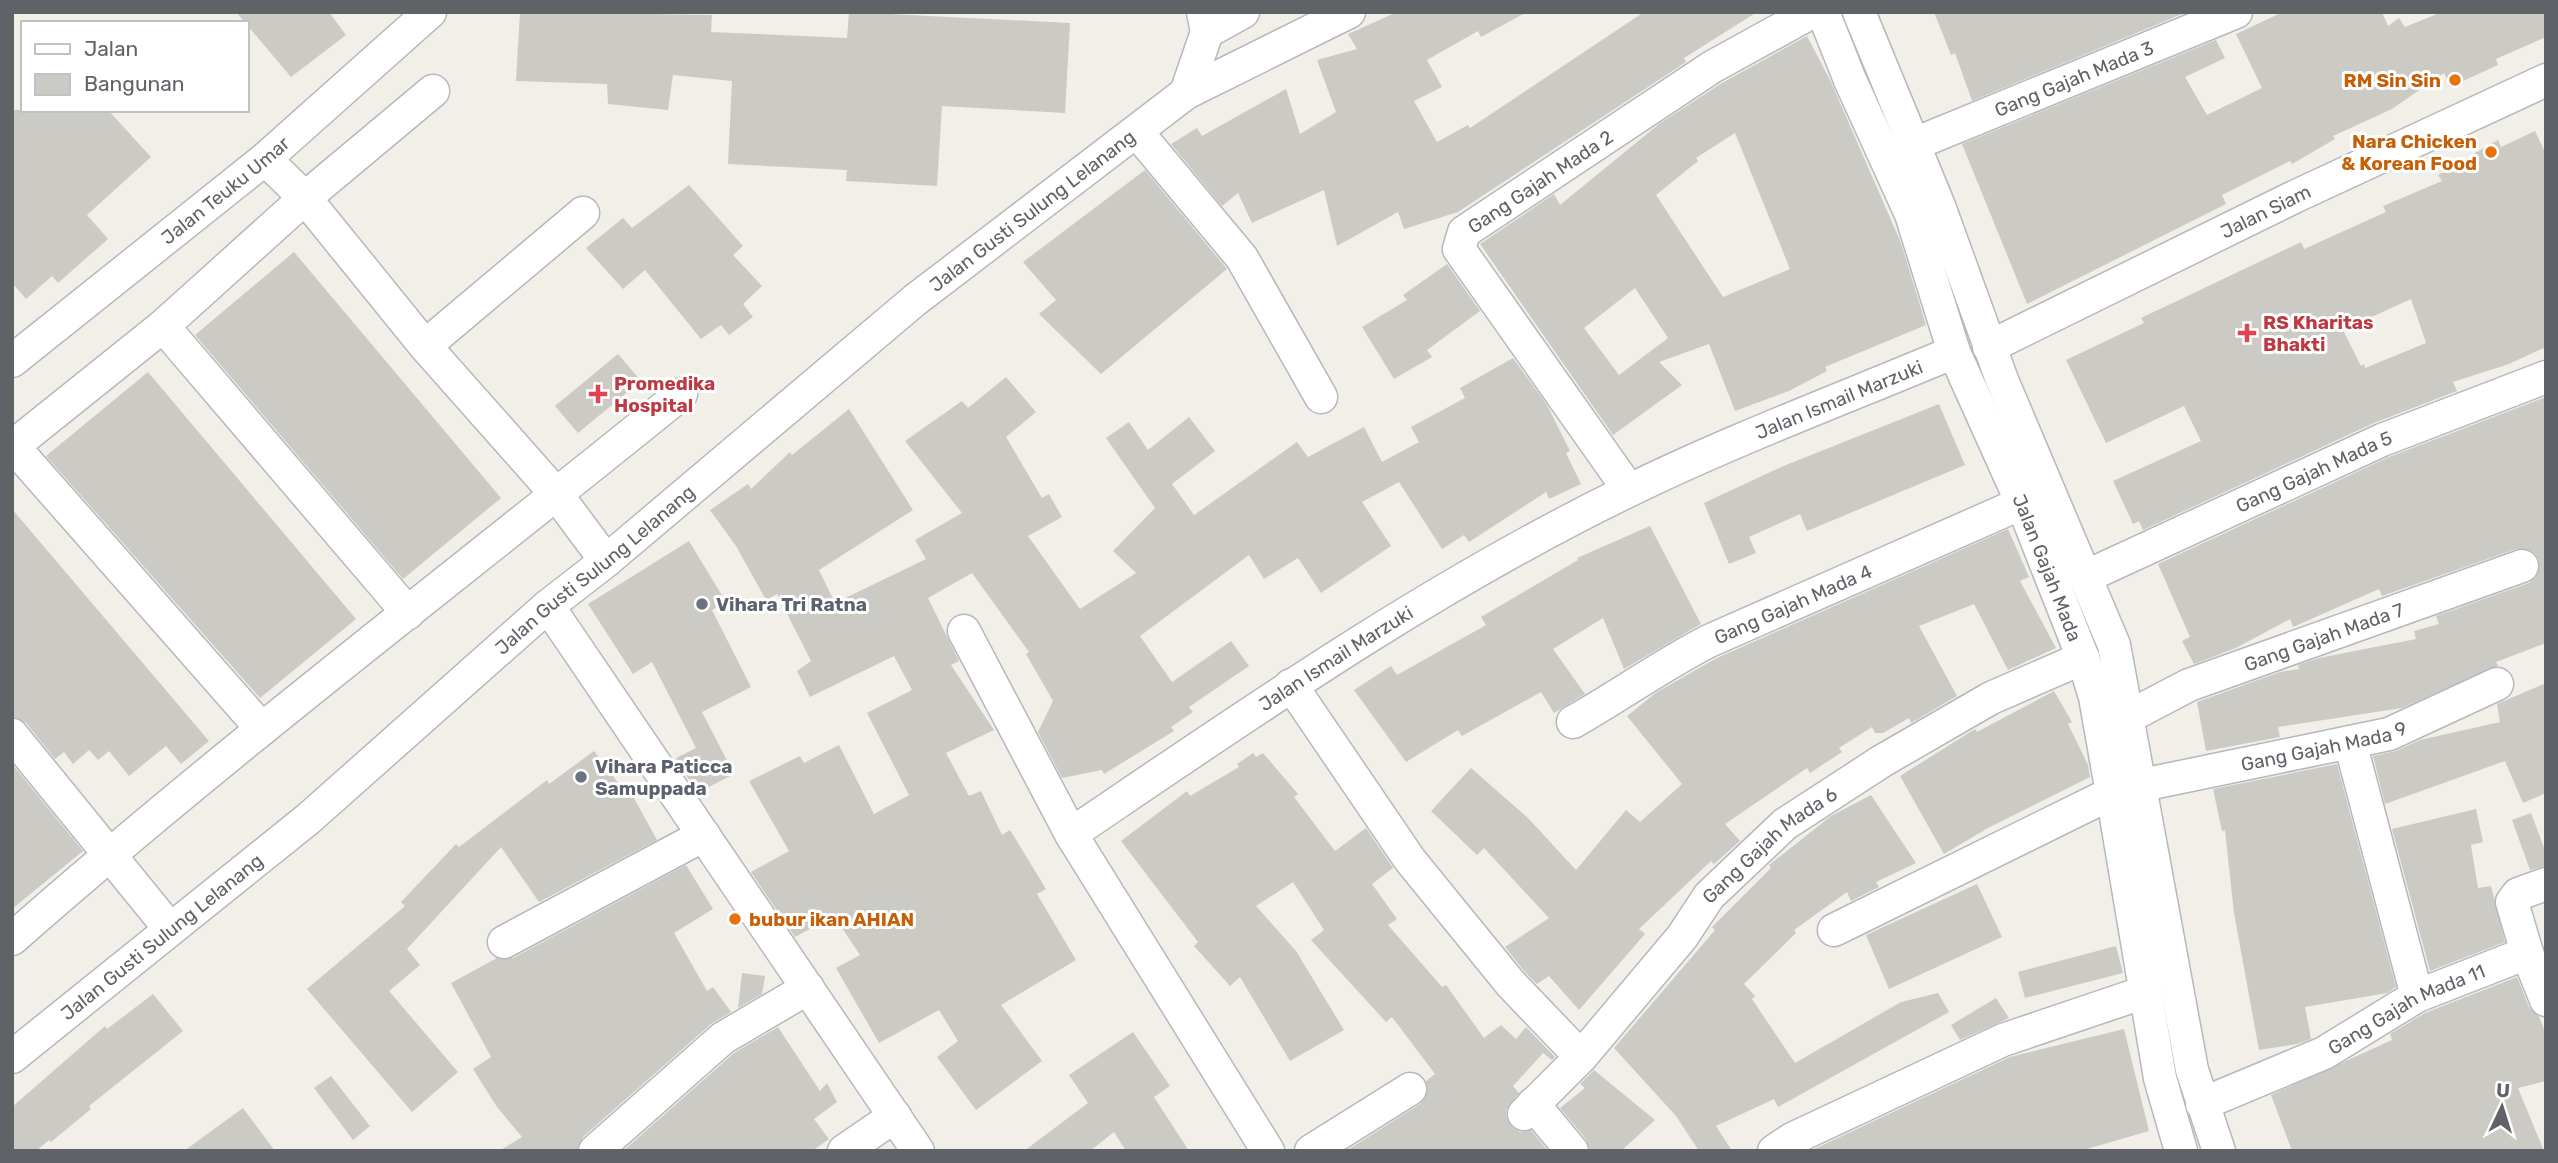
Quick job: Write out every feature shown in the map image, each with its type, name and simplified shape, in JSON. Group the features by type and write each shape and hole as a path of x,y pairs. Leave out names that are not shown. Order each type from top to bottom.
{"street":[{"name":"Jalan Teuku Umar","path":"12,361 265,159 430,12"},
{"path":"1186,93 1205,22 1243,12"},
{"name":"Jalan Gusti Sulung Lelanang","path":"12,1057 309,819 548,606 606,561 915,300 1186,93 1349,12"},
{"name":"Gang Gajah Mada 2","path":"1629,490 1459,248 1460,240 1464,232 1712,67 1812,12"},
{"name":"Jalan Gajah Mada","path":"1823,12 1850,80 1925,210 1989,347 2114,645 2128,717 2125,866 2160,1078 2181,1151"},
{"name":"Gang Gajah Mada 3","path":"1912,145 2236,12"},
{"name":"Jalan Gajah Mada","path":"1867,14 1912,145 1954,352 2022,503 2083,658 2127,789 2156,861 2192,1070 2219,1151"},
{"name":"Jalan Siam","path":"1989,347 2294,197 2546,80"},
{"path":"262,729 13,447 163,326 305,198 433,90"},
{"path":"1136,132 1242,258 1321,397"},
{"path":"265,159 305,198 425,346 557,495 606,561"},
{"path":"425,346 583,213"},
{"path":"163,326 408,614"},
{"name":"Jalan Ismail Marzuki","path":"1071,834 1291,685 1496,561 1629,490 1954,352"},
{"name":"Gang Gajah Mada 5","path":"2085,577 2382,440 2546,377"},
{"path":"12,939 107,855 681,394"},
{"name":"Gang Gajah Mada 4","path":"1573,722 1631,690 1663,664 1709,641 2022,503"},
{"name":"Gang Gajah Mada 7","path":"2128,717 2189,685 2522,566"},
{"path":"548,606 918,1151"},
{"path":"964,631 1071,834 1268,1151"},
{"name":"Gang Gajah Mada 6","path":"1572,1151 1528,1109 1581,1057 1682,937 1709,896 1785,824 1882,761 1991,698 2083,658"},
{"name":"Gang Gajah Mada 9","path":"1834,930 2127,789 2389,734 2497,684"},
{"path":"1291,685 1410,860 1510,984 1581,1057"},
{"path":"12,735 107,855 170,929"},
{"path":"2350,742 2417,996"},
{"path":"504,942 704,835"},
{"path":"2125,866 2156,861"},
{"path":"2546,884 2518,894 2512,902 2527,953 2546,1000"},
{"name":"Gang Gajah Mada 11","path":"2202,1104 2324,1052 2417,996 2527,953"},
{"path":"595,1151 723,1038 808,988"},
{"path":"1774,1151 1792,1139 2003,1040 2145,992"},
{"path":"1311,1151 1410,1089"},
{"path":"844,1151 895,1116"}],"building":[{"path":"236,12 329,12 346,35 291,77 248,26 248,21 244,21"},
{"path":"520,12 712,15 711,32 847,38 849,12 1070,23 1065,113 942,106 937,186 846,181 847,170 728,164 732,81 673,75 668,110 608,104 607,84 516,81"},
{"path":"1397,12 1527,12 1481,37 1478,31 1427,60 1442,87 1414,101 1437,142 1468,125 1470,128 1644,12 1757,12 1684,58 1686,62 1458,212 1404,229 1398,212 1337,246 1324,190 1252,223 1238,193 1222,206 1171,144 1197,128 1202,136 1286,89 1300,134 1336,112 1317,60 1357,49 1348,34"},
{"path":"1934,12 2187,12 1972,101 1955,53 1951,55"},
{"path":"2283,12 2382,12 2388,26 2399,18 2405,27 2442,12 2546,12 2546,37 2496,59 2498,65 2450,87 2444,73 2392,109 2333,136 2335,139 2292,164 2290,161 2222,195 2226,204 2027,304 1962,144 2216,40 2225,58 2185,77 2207,115 2262,88 2236,34"},
{"path":"1807,36 1831,82 1901,243 1926,325 1825,367 1827,371 1789,391 1735,411 1709,344 1659,362 1682,385 1613,435 1480,244 1554,194 1560,205 1659,124 1722,83","holes":["1735,133 1790,269 1723,297 1656,195 1698,161 1696,158","1635,288 1668,338 1619,375 1584,328"]},
{"path":"12,110 110,112 151,157 87,215 108,239 58,283 52,276 26,299 12,283"},
{"path":"2535,131 2546,154 2546,347 2509,364 2453,382 2457,391 2374,423 2143,530 2139,521 2133,524 2113,481 2201,441 2184,406 2106,443 2066,360 2144,323 2141,318 2301,242 2304,249 2386,212 2383,206 2442,181 2438,175 2476,157 2475,153 2498,140 2501,147","holes":["2411,299 2426,343 2365,368 2364,364 2361,366 2343,330"]},
{"path":"1145,170 1227,269 1101,374 1039,314 1056,300 1023,262"},
{"path":"689,185 743,246 733,255 762,286 743,304 753,317 729,335 721,325 701,339 645,270 623,289 586,248 623,218 632,228"},
{"path":"294,252 501,498 403,579 195,335"},
{"path":"1447,264 1480,311 1427,350 1432,357 1394,379 1362,327 1407,300 1403,295"},
{"name":"Promedika Hospital","path":"618,354 641,381 578,433 555,406"},
{"path":"1513,358 1547,405 1570,451 1566,453 1581,484 1549,499 1546,492 1469,542 1464,535 1442,549 1399,482 1362,502 1391,546 1321,593 1298,558 1264,579 1249,555 1140,636 1172,682 1231,641 1249,666 1189,707 1193,712 1171,727 1174,731 1104,774 1102,770 1062,778 1038,732 1053,701 1026,654 1029,652 972,573 928,598 959,661 951,665 994,730 946,753 969,796 981,791 1002,835 1010,830 1046,889 1037,894 1076,960 1001,1005 1042,1061 976,1110 937,1057 958,1041 939,1010 879,1043 836,968 860,955 834,916 795,937 751,872 789,851 749,781 800,756 804,763 839,745 874,814 909,795 867,713 912,690 894,656 810,697 797,671 811,661 777,594 766,600 736,546 710,510 748,484 751,489 790,452 792,455 849,409 913,510 819,570 835,603 926,559 915,540 962,513 905,441 962,401 968,408 1006,377 1036,412 1006,437 1042,498 1049,494 1062,517 1028,536 1080,609 1136,573 1113,551 1155,508 1106,438 1129,422 1148,450 1189,417 1215,451 1172,484 1194,515 1297,442 1308,457 1364,427 1382,462 1419,442 1411,427 1465,398 1460,388"},
{"path":"148,372 356,619 260,698 46,456"},
{"path":"2546,397 2546,643 2496,662 2498,666 2402,708 2278,727 2280,737 2206,751 2197,702 2280,672 2299,669 2298,665 2319,658 2416,639 2414,631 2439,624 2436,616 2529,583 2536,577 2539,560 2533,552 2516,549 2382,596 2379,589 2293,627 2290,619 2236,648 2194,664 2182,641 2190,637 2158,564 2389,457"},
{"path":"1939,404 1965,465 1807,531 1800,514 1749,537 1756,553 1729,564 1704,503 1781,467"},
{"path":"12,509 209,741 181,764 166,746 129,776 109,751 98,760 89,750 73,764 64,752 55,759 26,723 12,717"},
{"path":"1650,526 1701,624 1624,669 1603,618 1553,649 1585,694 1554,713 1541,692 1462,736 1458,730 1406,762 1354,690 1391,666 1397,675 1486,625 1481,617 1578,560 1577,558"},
{"path":"2008,529 2029,577 2020,581 2056,648 2008,670 1974,604 1919,626 1957,696 1911,723 1909,718 1883,733 1875,733 1872,727 1839,748 1842,752 1810,773 1807,768 1725,824 1740,841 1714,864 1711,861 1639,929 1645,934 1579,1010 1549,976 1537,984 1525,972 1505,947 1549,918 1484,848 1477,855 1431,811 1471,768 1528,818 1576,870 1626,810 1640,822 1682,784 1627,716 1657,692 1717,658"},
{"path":"689,541 726,602 712,610 751,687 702,712 734,774 697,793 676,758 696,748 652,662 633,674 588,604"},
{"path":"2546,683 2546,793 2523,803 2505,761 2385,804 2373,756 2396,751 2420,740 2500,722 2497,704"},
{"path":"2054,691 2072,722 2068,724 2088,765 2090,777 1988,828 1944,854 1900,776 1975,729 1977,732"},
{"path":"594,751 625,792 629,789 657,840 539,902 501,847 407,949 420,965 389,991 458,1072 412,1112 307,989 405,906 401,902 456,844 459,847 547,780 549,784"},
{"path":"1253,753 1256,757 1263,753 1298,794 1294,797 1335,851 1366,828 1393,868 1372,884 1397,919 1388,925 1442,987 1446,985 1484,1038 1501,1025 1516,1039 1526,1027 1555,1057 1552,1060 1543,1053 1513,1086 1519,1093 1506,1110 1512,1127 1520,1132 1531,1130 1548,1151 1346,1151 1420,1104 1426,1097 1426,1081 1435,1074 1392,1017 1386,1022 1311,940 1324,930 1293,882 1256,906 1296,951 1344,1030 1290,1061 1240,977 1230,986 1194,946 1198,942 1121,841 1187,791 1190,796 1239,767 1237,764"},
{"path":"12,764 83,851 12,909"},
{"path":"2337,764 2396,987 2387,993 2305,1007 2311,1039 2259,1050 2234,913 2225,830 2222,831 2213,789"},
{"path":"1871,795 1916,863 1876,882 1879,887 1851,901 1847,892 1794,930 1796,933 1744,984 1755,996 1752,999 1795,1063 1901,1002 1938,993 1949,1012 1778,1107 1774,1099 1716,1126 1732,1151 1699,1151 1676,1116 1614,1048 1715,930 1712,927 1771,868 1769,865 1831,816"},
{"path":"2476,809 2483,842 2471,845 2478,888 2491,886 2505,942 2430,971 2392,829"},
{"path":"2531,813 2546,853 2546,866 2530,870 2512,820"},
{"path":"686,865 713,909 674,933 707,991 713,987 731,1012 711,1024 583,1137 577,1151 499,1151 522,1137 497,1107 473,1069 491,1057 451,983 497,958 513,958"},
{"path":"1977,884 2002,937 1889,989 1866,935"},
{"path":"2116,946 2123,973 2025,998 2018,972"},
{"path":"742,973 765,976 762,994 738,1008"},
{"path":"2517,977 2529,1007 2539,1016 2546,1035 2546,1081 2518,1088 2544,1151 2292,1151 2271,1095 2392,1040 2390,1034 2425,1013"},
{"path":"153,994 183,1031 89,1106 91,1109 51,1142 49,1140 36,1151 12,1151 12,1107 105,1026 107,1029"},
{"path":"1996,998 2009,1018 1960,1040 1951,1025"},
{"path":"778,1027 820,1091 827,1083 837,1102 814,1119 829,1139 812,1151 623,1151 734,1053"},
{"path":"2124,1029 2149,1131 2080,1151 1810,1151 2010,1057"},
{"path":"1133,1032 1170,1086 1154,1097 1189,1151 1126,1151 1114,1132 1090,1151 1024,1151 1088,1103 1069,1075"},
{"path":"1594,1070 1655,1120 1621,1151 1590,1151 1586,1139 1560,1108 1585,1088 1580,1084"},
{"path":"331,1076 370,1126 353,1140 314,1088"},
{"path":"243,1108 275,1151 184,1151"}],"place":[{"name":"RM Sin Sin","path":"2455,80"},
{"name":"Nara Chicken & Korean Food","path":"2491,152"},
{"name":"RS Kharitas Bhakti","path":"2247,333"},
{"name":"Promedika Hospital","path":"598,394"},
{"name":"Vihara Tri Ratna","path":"702,604"},
{"name":"Vihara Paticca Samuppada","path":"581,777"},
{"name":"bubur ikan AHIAN","path":"735,919"}]}
